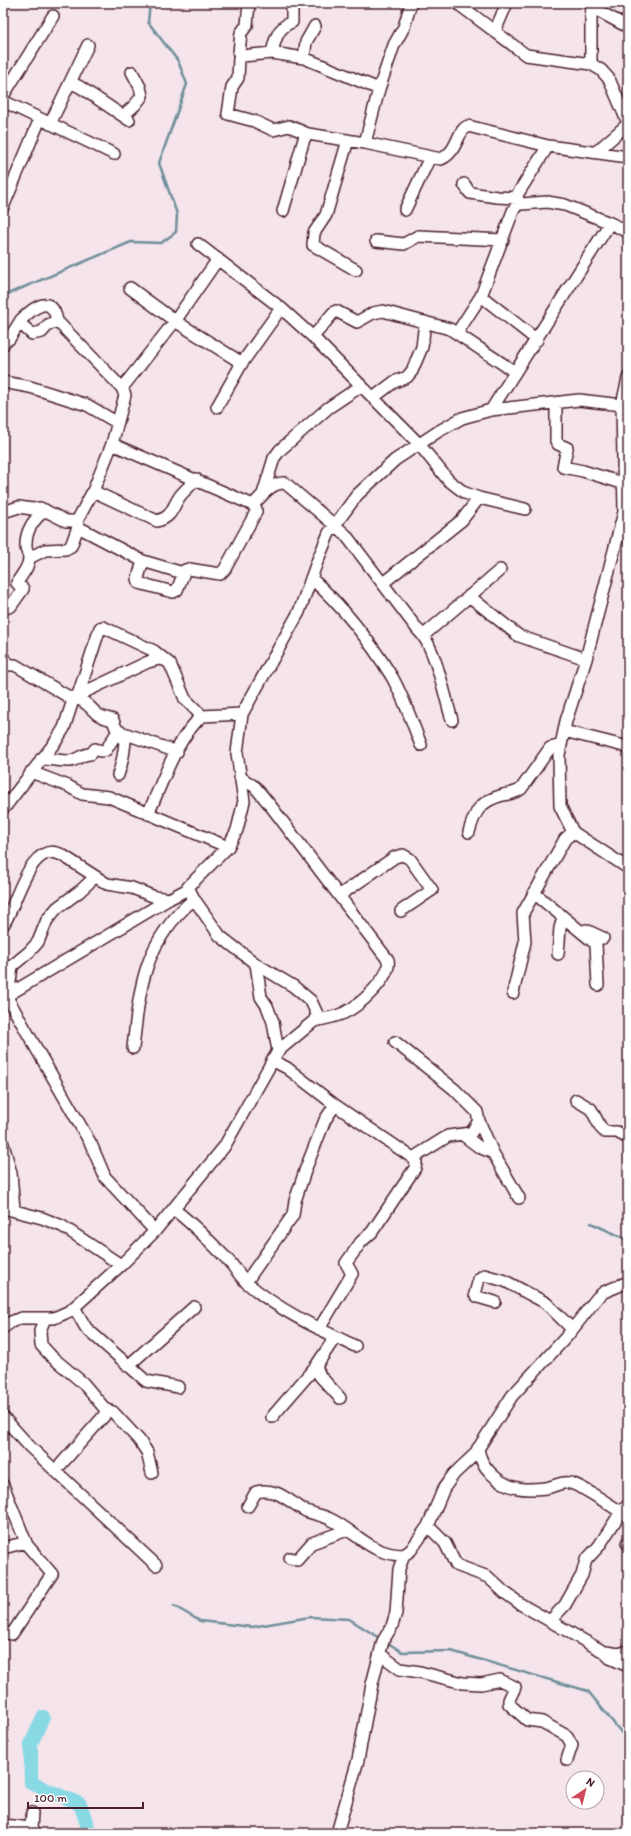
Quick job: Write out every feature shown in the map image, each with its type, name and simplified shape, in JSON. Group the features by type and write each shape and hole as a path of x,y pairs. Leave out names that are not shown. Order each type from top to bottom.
{"street":[{"path":"242,56 240,53 241,33 247,24 249,3"},
{"path":"364,143 379,89 394,45 404,27 411,3"},
{"path":"457,3 526,55 591,64 601,70 609,79 628,124 596,152"},
{"path":"495,31 507,3"},
{"path":"591,64 592,5"},
{"path":"592,5 628,27"},
{"path":"272,53 280,30 285,25 292,22 292,7"},
{"path":"3,96 53,16"},
{"path":"304,58 306,42 315,26"},
{"path":"50,124 88,45"},
{"path":"379,89 304,58 272,53 242,56 238,61 238,78 232,87 228,114 254,121 273,130 289,126 308,134 364,143 441,160 448,157 452,153 463,129 468,126 548,146 628,157"},
{"path":"70,85 74,84 80,87 126,118 142,96 140,87 132,72"},
{"path":"3,100 114,154"},
{"path":"3,207 40,119"},
{"path":"283,211 304,139 308,134"},
{"path":"348,140 326,215 314,233 313,244 356,270"},
{"path":"457,333 481,296 513,211 548,146"},
{"path":"405,210 430,157"},
{"path":"464,184 470,193 518,200 522,204 547,202 565,205 628,232"},
{"path":"491,410 610,224"},
{"path":"376,241 404,244 418,236 503,240"},
{"path":"198,244 281,308 313,337 419,444 448,480 465,493 479,498 525,509"},
{"path":"122,388 175,321 218,259"},
{"path":"130,288 175,321 242,363"},
{"path":"481,296 537,340"},
{"path":"3,345 4,341 9,339 22,320 34,308 42,305 51,307 56,313 57,322 122,388 125,395 116,422 112,444 68,547 45,550 29,558"},
{"path":"217,407 242,363 281,308"},
{"path":"313,337 336,311 357,322 373,313 383,311 425,322 457,333 515,372"},
{"path":"22,320 22,325 32,334 42,332 48,325 57,322"},
{"path":"373,398 394,382 407,377 412,371 422,347 425,322"},
{"path":"628,378 622,405 625,442 624,512 586,659 564,731 559,755 560,806 573,832 628,868"},
{"path":"3,382 30,388 86,405 116,422"},
{"path":"262,495 274,458 280,450 328,408 362,386"},
{"path":"8,995 188,889 189,884 228,847 238,830 244,801 237,753 242,714 299,612 329,533 357,496 395,460 462,418 491,410 579,400 622,405"},
{"path":"556,403 556,441 558,444 567,448 563,467 583,471 624,483"},
{"path":"112,444 196,479 253,505 256,512 223,572 220,574 189,568 183,573 177,590 173,592 140,583 138,578 143,561"},
{"path":"272,467 282,483 292,488 346,534 418,630 424,635 433,655 452,720"},
{"path":"93,491 157,521 165,519 172,512 179,498 196,479"},
{"path":"253,505 269,488 282,483"},
{"path":"383,582 462,520 479,498"},
{"path":"3,512 19,507 32,510 40,508 66,521 78,524 143,561 183,573"},
{"path":"3,609 11,606 23,589 17,583 27,568 29,558 26,550 26,537 32,521 45,510"},
{"path":"424,635 500,570"},
{"path":"311,578 325,591 356,626 392,678 421,745"},
{"path":"469,596 519,636 586,659"},
{"path":"5,807 41,758 56,741 64,728 101,627 154,651 170,664 185,699 202,716"},
{"path":"5,663 15,665 69,697 76,696 148,662 159,659 165,660"},
{"path":"76,696 91,706 96,713 104,718 111,719 125,742 125,755 118,775"},
{"path":"148,814 177,752 190,729 202,716 242,714"},
{"path":"118,731 177,752"},
{"path":"41,758 71,761 79,759 86,753 91,754 95,749 101,751 106,750 118,731"},
{"path":"564,731 628,747"},
{"path":"469,832 478,808 484,803 521,789 550,748 561,745"},
{"path":"31,772 68,786 82,794 109,798 228,847"},
{"path":"3,1327 21,1318 54,1318 74,1307 121,1265 155,1231 224,1147 275,1055 314,1021 345,1012 365,998 386,973 389,966 388,960 340,895 270,805 255,788 240,777"},
{"path":"513,994 525,942 523,913 565,839 573,832"},
{"path":"3,925 24,877 42,855 55,851 107,884 132,888 155,897 169,899"},
{"path":"340,895 395,857 403,855 410,860 432,890 401,911"},
{"path":"95,877 80,891 57,908 47,920 38,942 29,952 12,966 8,995 91,1144 105,1176 155,1231"},
{"path":"188,889 220,936 256,964 293,986 311,1001 317,1014 314,1021"},
{"path":"534,893 566,921 596,944 598,985"},
{"path":"133,1048 139,990 146,969 164,930 176,915 194,899"},
{"path":"566,921 603,938"},
{"path":"558,954 566,921"},
{"path":"242,953 257,982"},
{"path":"256,964 257,982 261,997 267,1006 273,1022 275,1055 287,1068 318,1093 413,1158 416,1162 415,1168 372,1232 361,1242 346,1263 352,1274 319,1329"},
{"path":"395,1042 454,1089 477,1112 479,1121 493,1153 519,1198"},
{"path":"318,1093 325,1120"},
{"path":"576,1100 591,1110 601,1128 605,1132 617,1132 628,1138"},
{"path":"246,1282 293,1215 295,1201 306,1168 325,1120 335,1105"},
{"path":"413,1158 448,1136 471,1133 477,1127 479,1121"},
{"path":"463,1135 479,1147 493,1153"},
{"path":"3,1144 11,1173 14,1210"},
{"path":"3,1208 14,1210 62,1226 121,1265"},
{"path":"174,1209 194,1226 220,1252 246,1282 274,1304 319,1329 355,1346"},
{"path":"495,1302 478,1297 475,1294 479,1280 484,1275 505,1281 546,1303 572,1329"},
{"path":"337,1833 358,1760 372,1684 383,1641 392,1626 396,1613 399,1569 404,1555 415,1544 428,1526 444,1488 478,1448 512,1396 572,1329 597,1298 604,1292 628,1282"},
{"path":"74,1307 86,1328 146,1381 178,1387"},
{"path":"128,1366 194,1307"},
{"path":"45,1318 40,1331 41,1345 52,1357 83,1383 106,1410 113,1412 139,1440 147,1452 152,1473"},
{"path":"272,1417 316,1366 332,1342 330,1334"},
{"path":"316,1366 320,1376 340,1398"},
{"path":"55,1471 104,1416 106,1410"},
{"path":"3,1417 30,1447 156,1565"},
{"path":"478,1448 479,1457 483,1465 506,1484 518,1488 532,1489 548,1488 560,1484 571,1483 626,1511 599,1546 586,1560 582,1575 565,1605 550,1621"},
{"path":"3,1485 27,1545 52,1574 12,1634 3,1633"},
{"path":"248,1506 256,1492 266,1491 282,1495 304,1510 331,1520 366,1545 381,1552 404,1555"},
{"path":"428,1526 445,1543 456,1566 488,1577 504,1592 550,1621 604,1652 613,1655 628,1651"},
{"path":"290,1558 300,1559 312,1543 347,1530"},
{"path":"3,1548 23,1543 27,1545"},
{"path":"604,1652 610,1658 628,1666"},
{"path":"380,1654 400,1669 420,1672 463,1683 481,1684 500,1680 515,1687 509,1700 509,1704 528,1720 542,1722 567,1736 572,1745 567,1760"},
{"path":"3,1825 33,1830 32,1813"}],"waterway":[{"path":"3,296 131,242 161,243 176,232 177,214 159,163 187,84 178,61 148,22 150,3"},
{"path":"591,1223 628,1240"},
{"path":"174,1606 200,1621 252,1627 310,1617 349,1619 381,1639"},
{"path":"385,1641 402,1652 451,1651 588,1691 628,1741"},
{"path":"43,1717 31,1744 31,1783 80,1804 90,1833"}]}
